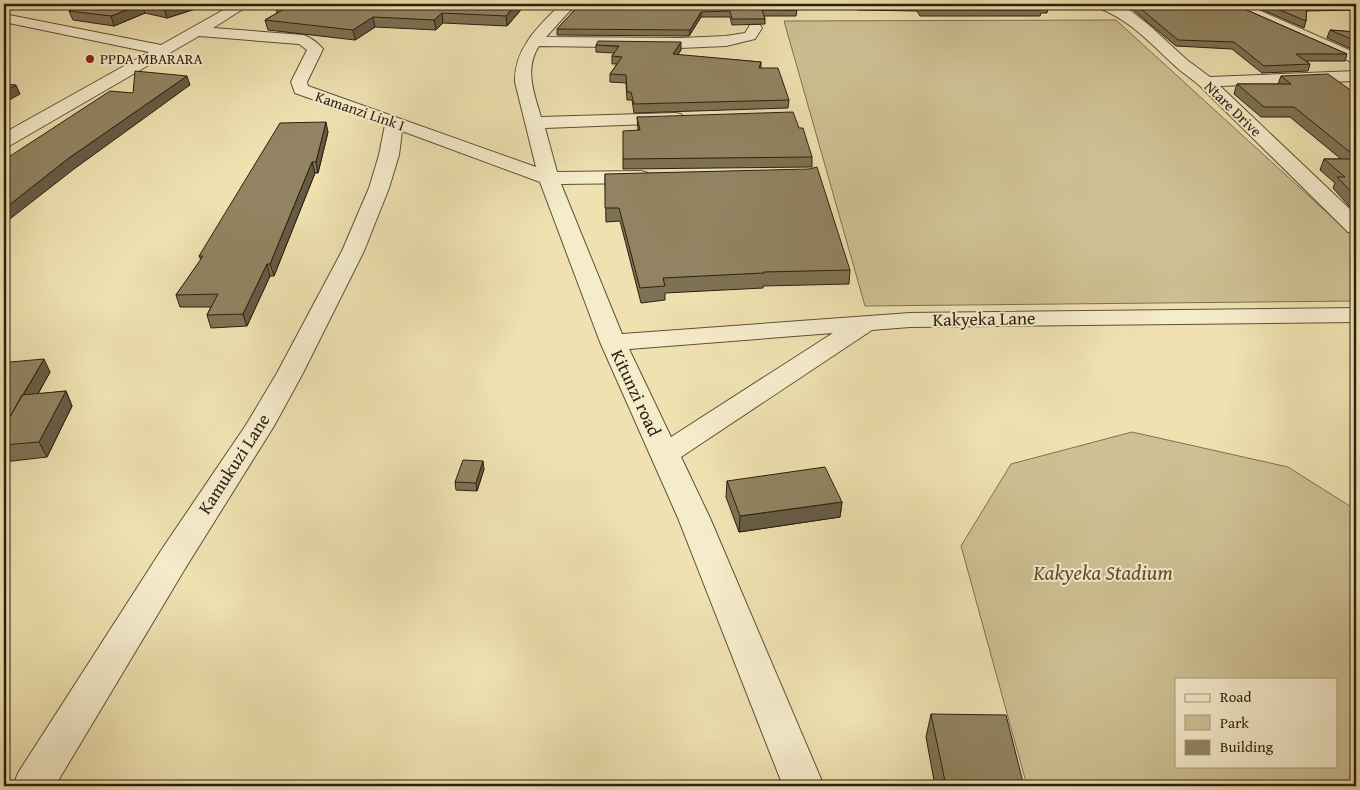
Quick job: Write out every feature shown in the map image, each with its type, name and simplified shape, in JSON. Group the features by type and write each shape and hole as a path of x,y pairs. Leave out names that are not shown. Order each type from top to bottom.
{"street":[{"path":"4,141 244,4"},
{"name":"Kitunzi road","path":"569,4 536,41 525,57 522,67 523,82 549,178 613,342 694,518 803,786"},
{"name":"Ntare Drive","path":"1101,4 1118,10 1145,27 1181,63 1206,82 1356,227"},
{"path":"1234,4 1356,59"},
{"path":"4,18 162,50"},
{"path":"536,41 711,42 750,36 755,28"},
{"name":"Kamanzi Link I","path":"196,31 283,37 309,43 315,49 299,82 301,89 549,178"},
{"path":"1206,82 1356,76"},
{"path":"534,123 688,118"},
{"name":"Kamukuzi Lane","path":"32,786 174,558 260,426 290,373 353,251 379,188 389,155 394,122"},
{"path":"549,178 659,176"},
{"name":"Kakyeka Lane","path":"613,342 867,322 974,318 1356,315"},
{"path":"664,455 867,322"}],"green space":[{"path":"1116,20 1356,239 1356,301 865,306 784,21"},
{"name":"Kakyeka Stadium","path":"1132,432 1288,467 1356,510 1356,786 1027,786 961,546 1011,464"}],"building":[{"path":"88,4 142,4 111,16 69,11"},
{"path":"142,4 179,4 164,9"},
{"path":"282,4 516,4 506,16 442,13 434,20 373,17 353,30 265,20 286,8 276,8"},
{"path":"580,4 796,4 797,10 762,10 765,19 732,19 730,11 701,12 690,30 557,29"},
{"path":"918,4 1046,4 1048,7 1039,7 1041,10 921,10"},
{"path":"1135,4 1233,4 1347,54 1296,54 1310,64 1264,66 1234,42 1178,40"},
{"path":"1266,4 1356,4 1307,5 1306,21"},
{"path":"1330,30 1356,32 1356,41"},
{"path":"598,41 681,42 673,54 761,62 759,68 778,68 789,100 634,104 631,92 627,92 626,75 610,74 622,57 612,56 619,46 596,45"},
{"path":"135,71 187,76 69,158 4,209 4,160 110,91 133,93"},
{"path":"1328,74 1356,94 1356,157 1294,107 1264,107 1237,84 1291,84 1281,76"},
{"path":"4,84 16,85 4,92"},
{"path":"793,112 799,128 803,128 812,157 623,159 623,131 640,130 637,117"},
{"path":"326,122 316,162 312,162 270,264 267,264 243,314 207,315 218,294 176,295 203,256 199,256 280,123"},
{"path":"1324,159 1356,159 1356,197 1337,177 1345,177"},
{"path":"817,167 850,270 763,272 663,278 665,286 640,288 619,208 605,208 605,174 809,169"},
{"path":"44,359 11,415 4,416 4,373 10,362"},
{"path":"66,391 39,442 4,445 4,428 22,395"},
{"path":"463,460 483,461 476,483 455,482"},
{"path":"825,467 842,502 740,516 727,481"},
{"path":"931,714 1006,715 1024,786 946,786"}],"place":[{"name":"PPDA MBARARA","path":"90,59"}]}
